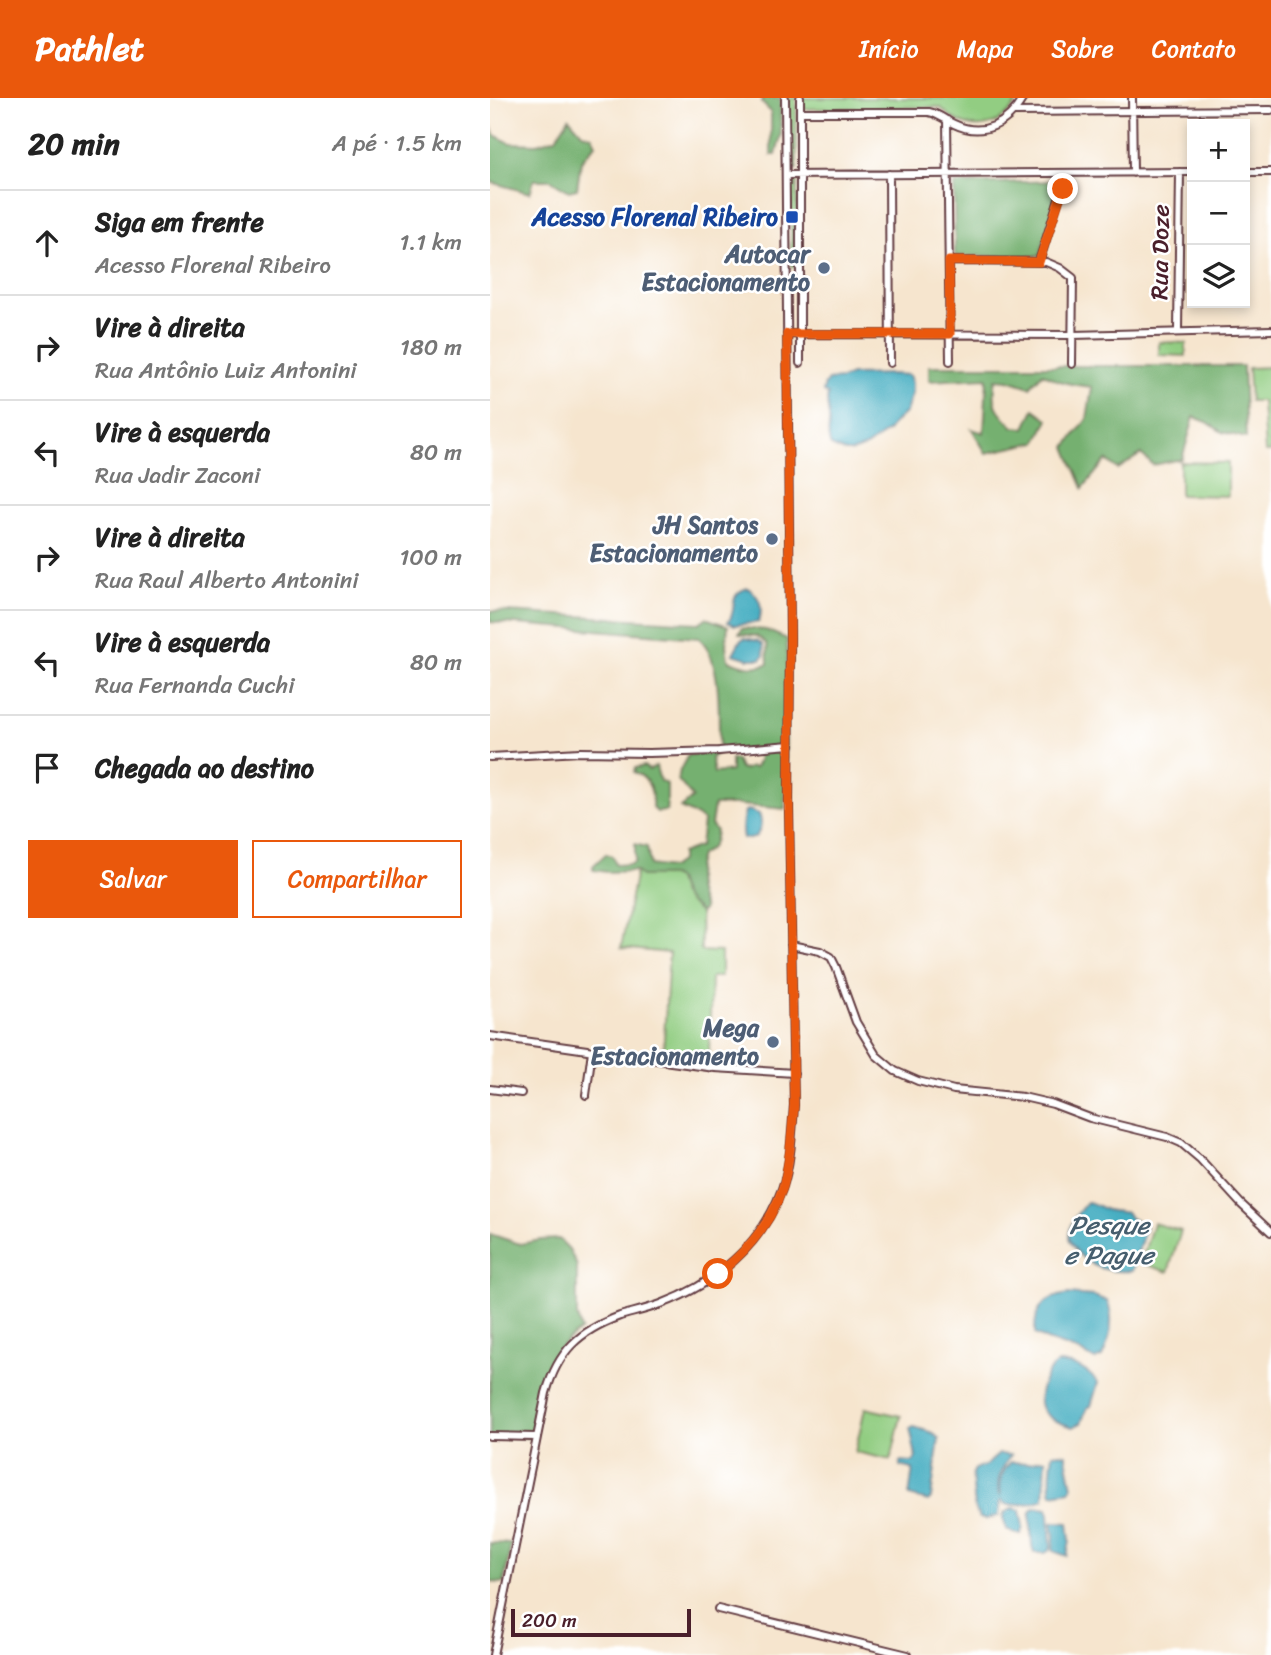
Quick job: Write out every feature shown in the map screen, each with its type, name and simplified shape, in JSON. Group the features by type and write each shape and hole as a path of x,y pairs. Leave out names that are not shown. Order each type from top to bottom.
{"street":[{"path":"493,1655 550,1379 564,1351 585,1333 601,1324 661,1304 691,1291 718,1274 747,1248 763,1227 782,1187 789,1154 794,1073 789,809 785,98"},
{"path":"800,98 800,363"},
{"path":"800,112 929,111 972,130 997,125 1014,112 1023,98"},
{"path":"1132,98 1133,173"},
{"path":"1014,112 1271,110"},
{"path":"947,120 950,361"},
{"name":"Rua Doze","path":"1178,331 1180,172"},
{"path":"786,175 1187,172"},
{"path":"1250,172 1271,172"},
{"path":"1039,262 1067,173"},
{"path":"889,174 890,363"},
{"path":"949,261 1046,262 1073,278 1073,364"},
{"path":"787,334 1073,335 1271,330"},
{"path":"490,757 580,752 688,752 790,745"},
{"path":"791,944 820,951 831,957 856,1023 876,1055 895,1071 918,1081 954,1090 1023,1097 1053,1104 1090,1118 1167,1137 1181,1143 1200,1159 1271,1232"},
{"path":"490,1037 715,1068 794,1073"},
{"path":"586,1096 592,1051"},
{"path":"490,1089 521,1093"},
{"path":"490,1436 537,1437"},
{"path":"718,1609 908,1655"},
{"path":"490,1629 498,1629"}],"green space":[{"path":"762,98 780,98 781,135 776,155 771,155 771,112 762,103"},
{"path":"789,98 796,98 797,169 793,169 794,155 789,148"},
{"path":"802,98 1020,98 1003,118 983,126 972,126 961,123 940,107 802,109"},
{"path":"569,118 582,133 592,136 596,144 581,161 577,189 569,191 551,180 534,180 530,193 490,182 490,124 494,135 510,143 537,144 556,138"},
{"path":"791,180 797,180 796,267 791,267"},
{"path":"1060,181 1040,256 955,256 954,184"},
{"path":"1159,342 1186,343 1186,356 1159,355"},
{"path":"929,366 1243,366 1246,438 1222,432 1194,417 1182,459 1153,465 1141,454 1118,469 1106,460 1083,488 1066,447 1087,419 1092,387 1067,383 1043,373 1030,387 996,379 995,401 1003,416 1014,427 1025,428 1034,409 1048,419 1037,442 986,453 972,429 984,433 987,378 929,381"},
{"path":"1271,367 1271,452 1265,452 1262,401 1250,401 1248,368"},
{"path":"1180,462 1228,463 1228,496 1180,495"},
{"path":"490,611 699,623 706,618 728,626 728,660 748,666 768,664 767,644 757,636 739,634 742,628 766,630 787,639 785,809 714,805 711,825 716,831 715,840 711,848 700,855 697,868 697,889 704,909 700,913 685,899 677,879 671,876 641,876 635,871 607,872 593,870 593,866 606,854 612,856 616,865 632,864 635,861 635,844 647,847 650,865 671,868 681,861 681,853 700,846 703,821 680,808 693,798 678,780 688,755 718,753 711,758 714,773 731,771 731,759 736,760 740,769 755,768 759,759 756,749 719,751 718,692 713,661 707,648 699,638 490,622"},
{"path":"644,766 649,770 656,766 660,781 667,784 667,811 657,812 652,807 649,786 644,778 634,772 635,768"},
{"path":"636,871 642,876 671,876 677,879 681,893 700,913 701,951 721,952 721,977 711,977 709,1056 663,1056 669,953 621,948"},
{"path":"1153,1223 1181,1231 1168,1272 1141,1263"},
{"path":"490,1234 520,1244 559,1239 569,1249 577,1266 577,1316 581,1330 560,1348 548,1368 541,1391 534,1438 490,1436"},
{"path":"865,1408 901,1416 891,1460 855,1452"},
{"path":"490,1543 511,1544 504,1583 490,1582"}],"water":[{"path":"851,375 909,375 912,383 906,412 888,431 866,447 845,452 831,446 828,435 828,394 823,392 828,380"},
{"path":"748,588 760,603 759,622 735,625 728,622 737,594"},
{"path":"744,638 763,645 764,655 761,659 749,659 733,654"},
{"path":"745,811 759,814 761,824 756,836 748,839 743,838 742,828"},
{"name":"Pesque e Pague","path":"1087,1202 1106,1210 1127,1213 1130,1218 1146,1226 1132,1271 1106,1270 1091,1264 1078,1253 1070,1241 1071,1226"},
{"path":"1069,1294 1094,1296 1107,1301 1111,1329 1102,1357 1095,1360 1035,1334 1036,1317 1042,1305 1053,1298"},
{"path":"1058,1363 1080,1368 1098,1383 1091,1406 1087,1408 1081,1423 1073,1427 1050,1417 1041,1407 1040,1395 1044,1382 1050,1370"},
{"path":"910,1428 933,1433 939,1439 931,1498 928,1501 909,1496 913,1469 900,1466 901,1461 913,1462 916,1457"},
{"path":"999,1454 1011,1455 1000,1474 999,1496 1003,1473 1011,1462 1029,1463 1042,1459 1046,1460 1044,1499 1014,1505 1004,1504 1000,1500 999,1515 980,1518 975,1510 972,1475 975,1469 985,1466"},
{"path":"1053,1454 1066,1454 1072,1487 1070,1491 1052,1494 1050,1480"},
{"path":"1035,1507 1047,1509 1049,1514 1051,1545 1050,1550 1045,1553 1034,1553 1032,1547 1030,1513"},
{"path":"1013,1508 1020,1510 1023,1527 1021,1534 1007,1530 1003,1518 1007,1511"},
{"path":"1052,1523 1068,1523 1070,1541 1067,1556 1053,1551"}],"place":[{"name":"Acesso Florenal Ribeiro","path":"792,217"},
{"name":"Autocar Estacionamento","path":"824,268"},
{"name":"JH Santos Estacionamento","path":"772,539"},
{"name":"Mega Estacionamento","path":"773,1042"}],"route":[{"path":"718,1274 747,1248 775,1206 789,1154 794,1105 789,809 787,334 950,334 949,261 1039,262 1063,189"}]}
